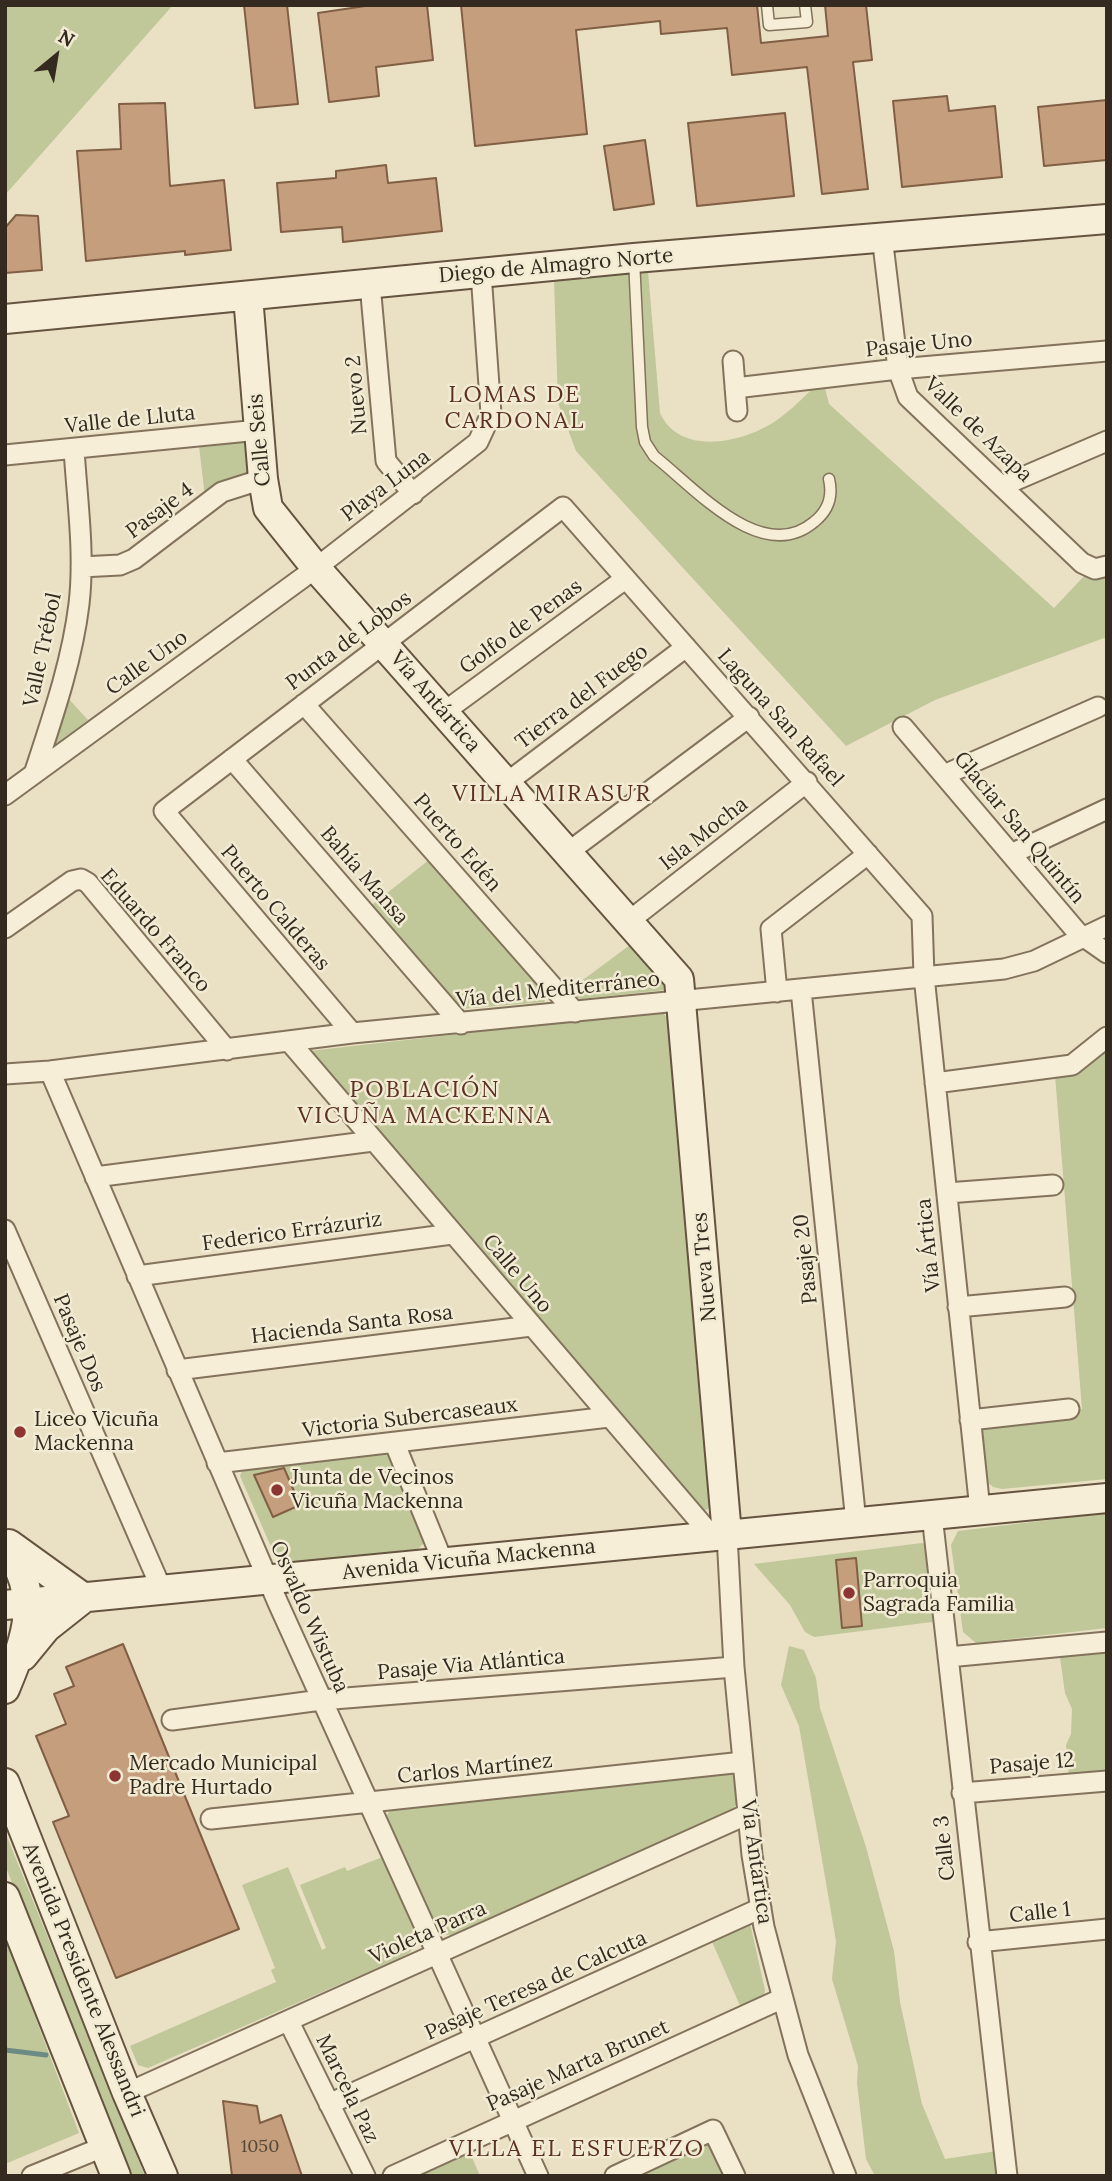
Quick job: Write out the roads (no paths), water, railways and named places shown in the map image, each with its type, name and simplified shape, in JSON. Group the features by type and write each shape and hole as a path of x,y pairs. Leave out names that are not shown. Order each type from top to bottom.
{"street":[{"name":"Diego de Almagro Norte","path":"5,319 634,258 1107,219"},
{"name":"Valle de Azapa","path":"882,236 898,369 908,397 1082,563 1095,569 1107,566"},
{"name":"Playa Luna","path":"316,568 470,450 489,423 491,414 481,273"},
{"name":"Nuevo 2","path":"370,284 386,461 412,494"},
{"name":"Calle Seis","path":"248,296 263,479 268,508 316,568"},
{"name":"Pasaje Uno","path":"735,388 898,369 1107,351"},
{"path":"733,361 737,411"},
{"name":"Valle de Lluta","path":"5,455 259,430"},
{"path":"1002,486 1107,441"},
{"name":"Valle Trébol","path":"34,774 55,710 73,641 81,567 74,449"},
{"name":"Pasaje 4","path":"81,567 127,562 222,492 263,479"},
{"name":"Laguna San Rafael","path":"563,508 807,782 922,916 924,976"},
{"name":"Punta de Lobos","path":"164,811 563,508"},
{"name":"Vía Antártica","path":"316,568 676,974 683,1000"},
{"name":"Calle Uno","path":"5,794 316,568"},
{"name":"Golfo de Penas","path":"444,712 625,579"},
{"name":"Tierra del Fuego","path":"505,783 686,647"},
{"name":"Puerto Edén","path":"304,704 575,1012"},
{"path":"944,775 1098,707"},
{"path":"567,853 749,717"},
{"name":"Glaciar San Quintín","path":"903,727 1082,936 1107,953"},
{"name":"Bahía Mansa","path":"232,759 461,1024"},
{"name":"Isla Mocha","path":"629,921 807,782"},
{"path":"1011,854 1107,809"},
{"name":"Puerto Calderas","path":"164,811 352,1033"},
{"path":"777,992 771,929 868,854"},
{"name":"Eduardo Franco","path":"5,928 72,881 81,879 88,883 227,1050"},
{"name":"Vía del Mediterráneo","path":"5,1074 50,1071 352,1033 1020,966 1107,926"},
{"name":"Vía Ártica","path":"924,976 980,1510"},
{"name":"Pasaje 20","path":"801,990 856,1522"},
{"name":"Nueva Tres","path":"683,1000 720,1536"},
{"path":"935,1083 1072,1065 1107,1037"},
{"name":"Calle Uno","path":"289,1041 609,1417 720,1536"},
{"name":"Osvaldo Wistuba","path":"50,1071 268,1580 538,2176"},
{"path":"95,1177 373,1141"},
{"path":"947,1193 1053,1185"},
{"name":"Pasaje Dos","path":"5,1230 162,1590"},
{"name":"Federico Errázuriz","path":"137,1276 452,1234"},
{"path":"958,1307 1065,1297"},
{"name":"Hacienda Santa Rosa","path":"177,1370 531,1326"},
{"path":"970,1420 1069,1409"},
{"name":"Victoria Subercaseaux","path":"217,1464 609,1417"},
{"path":"395,1444 443,1563"},
{"name":"Avenida Vicuña Mackenna","path":"17,1604 1107,1498"},
{"name":"Calle 3","path":"932,1515 978,1942 1007,2176"},
{"name":"Vía Antártica","path":"720,1536 748,1814 761,1908 781,1999 815,2103 846,2176"},
{"path":"5,1543 83,1598 46,1628 10,1677"},
{"path":"5,1543 20,1571 17,1604 28,1627 10,1677"},
{"path":"948,1657 1107,1642"},
{"name":"Pasaje Via Atlántica","path":"172,1720 321,1700 734,1667"},
{"name":"Carlos Martínez","path":"211,1819 743,1762"},
{"name":"Pasaje 12","path":"962,1793 1107,1781"},
{"name":"Avenida Presidente Alessandri","path":"5,1783 127,2093 163,2176"},
{"name":"Violeta Parra","path":"127,2093 748,1814"},
{"name":"Avenida Presidente Alessandri","path":"5,1897 116,2176"},
{"name":"Pasaje Teresa de Calcuta","path":"330,2104 761,1908"},
{"name":"Calle 1","path":"978,1942 1106,1934"},
{"name":"Pasaje Marta Brunet","path":"393,2176 781,1999"},
{"name":"Marcela Paz","path":"289,2022 365,2176"},
{"path":"615,2176 713,2130 735,2176"},
{"path":"32,2176 103,2147"}],"lane":[{"path":"767,5 769,25 807,22 805,5"},
{"path":"634,258 642,427 645,442 654,456 746,529 768,536 794,535 819,518 830,500 829,479"}],"waterway":[{"path":"5,2050 46,2055"}],"place":[{"name":"Liceo Vicuña Mackenna","path":"20,1432"},
{"name":"Junta de Vecinos Vicuña Mackenna","path":"277,1490"},
{"name":"Parroquia Sagrada Familia","path":"849,1593"},
{"name":"Mercado Municipal Padre Hurtado","path":"115,1776"}],"district":[{"name":"LOMAS DE CARDONAL","path":"515,408"},
{"name":"VILLA MIRASUR","path":"552,794"},
{"name":"POBLACIÓN VICUÑA MACKENNA","path":"425,1103"},
{"name":"VILLA EL ESFUERZO","path":"577,2149"}]}
